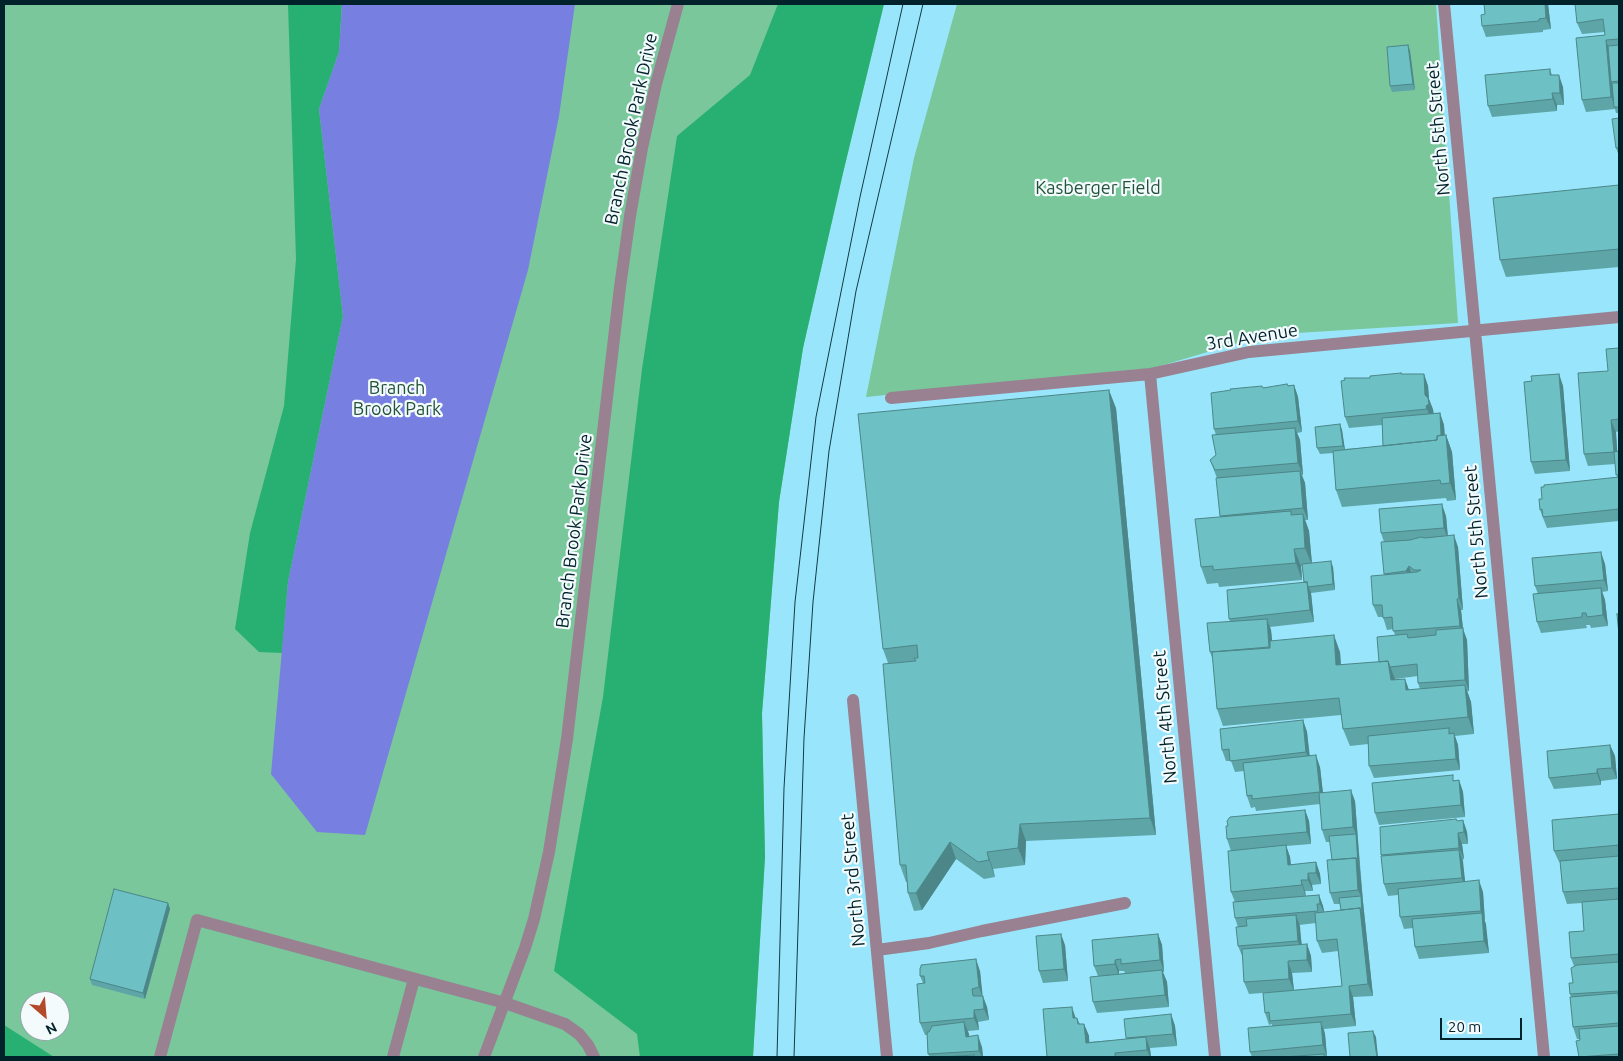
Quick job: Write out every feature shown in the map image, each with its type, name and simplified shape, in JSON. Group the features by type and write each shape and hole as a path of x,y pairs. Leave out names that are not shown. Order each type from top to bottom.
{"street":[{"name":"Branch Brook Park Drive","path":"484,1057 534,919 553,832 626,244 645,132 662,60 678,4"},
{"name":"North 5th Street","path":"1444,4 1544,1057"},
{"name":"3rd Avenue","path":"891,398 1150,374 1249,352 1619,317"},
{"name":"North 4th Street","path":"1150,374 1215,1057"},
{"name":"North 3rd Street","path":"853,700 887,1057"},
{"path":"877,950 929,943 1125,903"},
{"path":"160,1057 197,920 505,1002 565,1024 579,1034 588,1044 594,1057"},
{"path":"393,1057 414,979"}],"green space":[{"name":"Branch Brook Park","path":"4,4 884,4 803,348 779,502 762,713 765,857 753,1057 4,1057"},
{"path":"288,4 342,4 339,52 319,109 343,316 288,582 282,653 259,652 235,629 250,533 284,406 296,259"},
{"path":"778,4 884,4 803,348 779,502 762,713 765,857 753,1057 640,1057 637,1034 554,971 603,697 642,369 677,136 750,75"},
{"name":"Kasberger Field","path":"957,4 1436,4 1458,323 1265,335 1150,369 866,397 914,158"},
{"path":"4,1025 20,1035 20,1041 29,1041 54,1057 4,1057"}],"water":[{"path":"342,4 575,4 559,116 528,270 365,835 317,832 271,774 288,582 343,316 319,109 339,52"}],"building":[{"path":"1484,4 1545,4 1546,18 1539,19 1539,21 1482,26 1481,15 1485,14"},
{"path":"1575,4 1619,4 1619,39 1606,40 1611,97 1582,100 1576,38 1605,35 1603,19 1577,23"},
{"path":"1408,45 1413,84 1390,86 1387,47"},
{"path":"1619,45 1619,81 1611,82 1608,46"},
{"path":"1550,69 1550,75 1559,75 1560,93 1552,93 1553,99 1488,106 1485,75"},
{"path":"1612,83 1619,83 1619,107 1614,107"},
{"path":"1619,118 1619,148 1616,148 1612,119"},
{"path":"1619,185 1619,249 1500,260 1493,198"},
{"path":"1619,348 1619,419 1611,420 1614,452 1584,454 1578,373 1608,371 1606,349"},
{"path":"1401,373 1424,374 1425,395 1428,398 1429,404 1426,406 1427,409 1345,417 1341,381 1345,380 1344,378 1370,378 1370,376"},
{"path":"1559,374 1566,460 1531,462 1524,382 1532,381 1531,376"},
{"path":"1287,384 1288,386 1294,385 1298,421 1214,429 1211,393 1230,389 1262,386 1263,388"},
{"path":"1109,390 1150,818 1020,824 1018,848 987,852 989,860 978,862 950,842 916,893 908,893 906,865 900,865 883,664 916,661 914,658 918,658 917,645 883,649 858,414"},
{"path":"1440,413 1441,435 1437,436 1437,440 1383,446 1382,418"},
{"path":"1340,424 1343,446 1317,448 1315,427"},
{"path":"1295,428 1298,463 1215,470 1210,460 1216,455 1212,435"},
{"path":"1446,435 1450,483 1441,484 1440,480 1336,490 1333,451 1437,440 1437,436"},
{"path":"1619,451 1619,475 1616,475 1614,452"},
{"path":"1300,471 1303,508 1220,516 1216,478"},
{"path":"1619,477 1619,509 1543,517 1539,499 1542,499 1541,487 1544,487 1544,485"},
{"path":"1442,504 1444,528 1381,533 1379,509"},
{"path":"1291,511 1291,515 1303,514 1305,548 1294,549 1296,563 1213,570 1213,566 1201,567 1195,519"},
{"path":"1454,535 1460,626 1393,631 1392,617 1383,618 1382,605 1373,605 1371,576 1417,572 1421,570 1414,570 1409,566 1406,571 1384,574 1381,542"},
{"path":"1601,552 1604,580 1535,586 1532,558"},
{"path":"1331,561 1333,584 1308,587 1307,582 1304,582 1302,564"},
{"path":"1307,582 1310,610 1229,619 1227,590"},
{"path":"1601,588 1603,615 1587,617 1586,613 1582,613 1582,617 1537,622 1533,594"},
{"path":"1617,614 1619,614 1619,635"},
{"path":"1267,619 1269,647 1210,652 1207,623"},
{"path":"1463,628 1465,680 1418,683 1417,664 1390,667 1388,661 1379,662 1377,637 1407,634 1408,638 1436,635 1436,630"},
{"path":"1334,635 1336,665 1388,661 1391,680 1405,679 1406,690 1465,685 1468,717 1343,729 1339,698 1217,709 1212,652 1270,648 1270,641"},
{"path":"1303,720 1306,752 1230,761 1229,749 1222,750 1220,729"},
{"path":"1449,728 1449,734 1454,733 1456,759 1369,766 1368,736"},
{"path":"1610,745 1612,768 1597,769 1597,773 1549,778 1547,751"},
{"path":"1316,755 1320,792 1252,799 1252,795 1247,796 1243,763"},
{"path":"1453,775 1453,781 1459,780 1461,805 1375,813 1372,783"},
{"path":"1351,790 1353,827 1322,830 1319,793"},
{"path":"1305,810 1307,832 1227,839 1226,826 1228,826 1227,821 1230,817"},
{"path":"1619,814 1619,845 1554,851 1552,820"},
{"path":"1456,819 1457,821 1463,820 1464,832 1458,833 1459,848 1381,855 1380,827"},
{"path":"1356,834 1358,864 1356,858 1332,860 1329,836"},
{"path":"1286,845 1288,865 1316,862 1316,873 1308,873 1308,880 1301,880 1302,885 1231,892 1228,851"},
{"path":"1459,850 1462,878 1384,884 1381,856"},
{"path":"1619,856 1619,888 1563,892 1560,861"},
{"path":"1356,858 1358,890 1330,893 1327,860"},
{"path":"1479,880 1481,911 1400,917 1398,889"},
{"path":"114,889 168,903 143,993 90,979"},
{"path":"1319,895 1320,904 1317,904 1318,911 1235,918 1233,902"},
{"path":"1361,896 1362,914 1360,908 1341,910 1339,898"},
{"path":"1619,899 1619,954 1571,958 1569,932 1584,931 1582,902"},
{"path":"1360,908 1368,984 1349,986 1351,1014 1270,1021 1269,1012 1265,1013 1263,993 1342,986 1337,939 1317,941 1315,913"},
{"path":"1482,913 1484,941 1415,947 1412,919"},
{"path":"1296,915 1298,941 1238,946 1236,927 1247,926 1246,919"},
{"path":"1061,934 1064,969 1039,971 1036,936"},
{"path":"1158,934 1160,960 1121,964 1121,959 1115,960 1115,964 1094,966 1092,940"},
{"path":"1307,944 1307,960 1288,961 1289,979 1244,982 1242,949"},
{"path":"976,959 979,987 972,989 973,996 983,996 984,1009 974,1010 974,1018 920,1023 917,984 925,983 924,976 920,976 921,965"},
{"path":"1619,962 1619,991 1570,994 1569,983 1573,983 1571,968 1577,965"},
{"path":"1162,970 1165,995 1093,1002 1090,977"},
{"path":"1618,993 1619,1023 1573,1027 1570,997"},
{"path":"1072,1007 1073,1018 1077,1018 1078,1024 1084,1024 1086,1043 1146,1037 1147,1050 1115,1053 1115,1057 1047,1057 1043,1009"},
{"path":"1171,1014 1173,1034 1126,1038 1124,1019"},
{"path":"964,1022 966,1037 978,1035 979,1051 928,1054 927,1032 929,1032 932,1026"},
{"path":"1321,1022 1323,1045 1250,1052 1248,1028"},
{"path":"1619,1026 1619,1054 1579,1057 1576,1041 1580,1040 1579,1029"},
{"path":"1373,1031 1377,1057 1350,1057 1348,1033"},
{"path":"1324,1054 1324,1057 1284,1057"},
{"path":"974,1055 974,1057 941,1057"}],"tram line":[{"path":"777,1057 784,788 795,602 816,417 860,197 903,4"},
{"path":"794,1057 804,738 813,602 829,451 856,291 923,4"}]}
